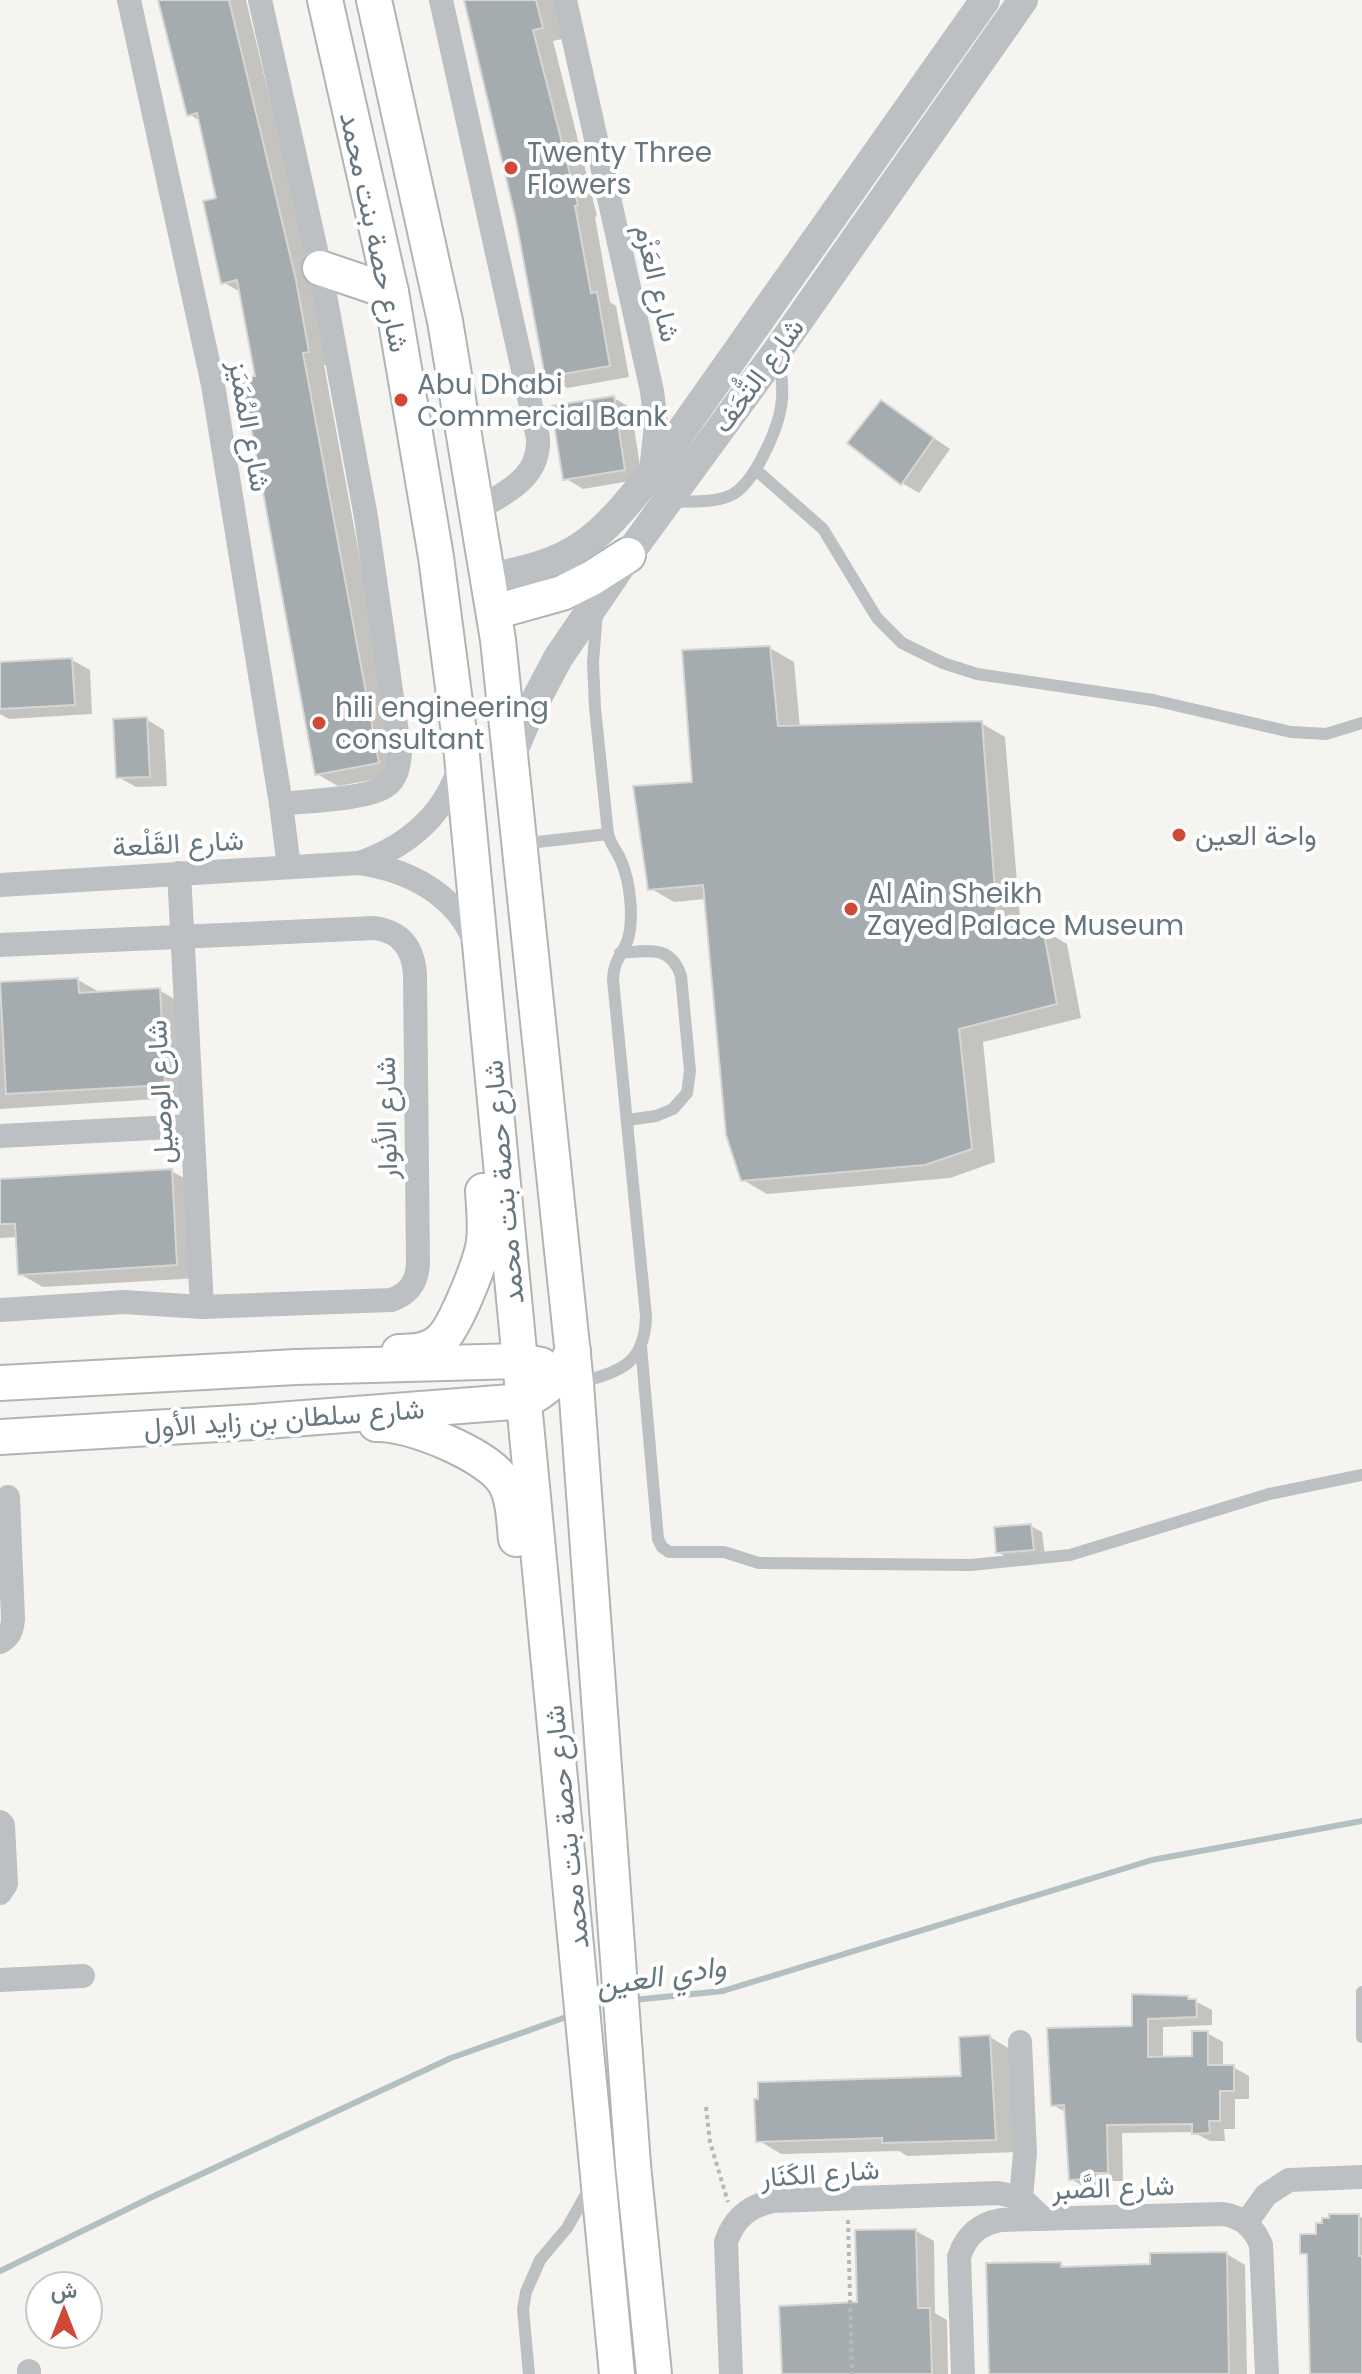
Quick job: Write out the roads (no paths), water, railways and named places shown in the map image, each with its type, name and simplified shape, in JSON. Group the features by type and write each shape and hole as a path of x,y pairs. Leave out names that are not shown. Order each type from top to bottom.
{"main road":[{"name":"شارع حصة بنت محمد","path":"325,0 391,292 445,623 462,756 617,2374"},
{"name":"شارع حصة بنت محمد","path":"374,0 445,321 476,511 478,581 494,612 520,844 570,1370 633,2165 654,2374"},
{"path":"320,268 391,292"},
{"path":"399,343 412,362 431,403 458,553 478,581 453,601 445,623"},
{"path":"494,612 562,593 628,555"},
{"path":"296,1367 347,1354 420,1351 442,1339 450,1329 477,1268 484,1244 482,1163 496,1105"},
{"name":"شارع سلطان بن زايد الأول","path":"0,1383 296,1367 520,1361 570,1370"},
{"path":"524,1401 570,1370"},
{"name":"شارع سلطان بن زايد الأول","path":"0,1437 524,1401"},
{"path":"252,1422 275,1427 384,1423 429,1435 490,1465 507,1487 524,1587 530,1608 548,1645"}],"street":[{"name":"شارع المُمَيَز","path":"129,0 213,385 289,867"},
{"path":"260,0 320,268 384,629 399,762 393,779 379,791 281,804"},
{"path":"441,0 538,438 537,460 529,473 476,511"},
{"name":"شارع العَزْم","path":"565,0 652,391 656,425 651,474"},
{"name":"شارع التُّحَف","path":"478,581 564,558 619,515 985,0"},
{"name":"شارع التُّحَف","path":"509,760 545,679 628,555 778,350 1023,0"},
{"path":"652,391 667,405 687,410 697,408"},
{"name":"شارع القَلْعة","path":"359,863 395,848 426,824 449,792 462,756"},
{"name":"شارع القَلْعة","path":"0,885 359,863 383,866 427,885 446,900 474,938 483,960"},
{"name":"شارع الوصيل","path":"179,873 202,1307"},
{"name":"شارع الأنوار","path":"0,945 375,928 398,935 407,944 415,974 418,1264 414,1282 408,1291 391,1300 202,1307 124,1302 0,1310"},
{"path":"0,1136 191,1126"},
{"path":"0,1642 12,1630 13,1619 8,1497"},
{"path":"0,1822 3,1825 6,1884 0,1893"},
{"path":"0,1980 83,1976"},
{"path":"1020,2042 1025,2153 1021,2198 1043,2219"},
{"path":"1267,2374 1261,2245 1246,2223 1266,2195 1289,2180 1362,2177"},
{"name":"شارع الكَنَار","path":"731,2374 726,2242 734,2223 750,2208 761,2203 998,2193 1021,2198"},
{"name":"شارع الصَّبر","path":"963,2374 959,2267 966,2239 981,2226 991,2222 1043,2219 1223,2214 1246,2223"}],"lane":[{"path":"666,502 728,497 741,489 756,470 781,410 778,350"},
{"path":"756,470 823,529 877,618 902,643 943,663 977,674 1153,700 1291,732 1326,734 1362,723"},
{"path":"570,1370 617,1373 634,1357 646,1337 613,980 614,963 628,941 630,916 625,870 608,834 595,708 593,662 598,603"},
{"path":"520,844 608,834"},
{"path":"620,953 651,950 669,955 677,963 681,976 690,1071 687,1093 673,1109 656,1116 627,1120"},
{"path":"641,1346 658,1539 669,1552 724,1552 759,1563 971,1565 1070,1555 1269,1494 1362,1475"},
{"path":"1362,1992 1362,2037"},
{"path":"529,2374 523,2309 528,2283 540,2260 580,2208 599,2164"}],"waterway":[{"name":"وادي العين","path":"633,2000 723,1991 1152,1860 1362,1821"},
{"name":"وادي العين","path":"0,2271 451,2058 572,2015"}],"place":[{"name":"Twenty Three Flowers","path":"511,168"},
{"name":"Abu Dhabi Commercial Bank","path":"401,400"},
{"name":"hili engineering consultant","path":"319,723"},
{"name":"واحة العين","path":"1179,835"},
{"name":"Al Ain Sheikh Zayed Palace Museum","path":"851,909"}]}
